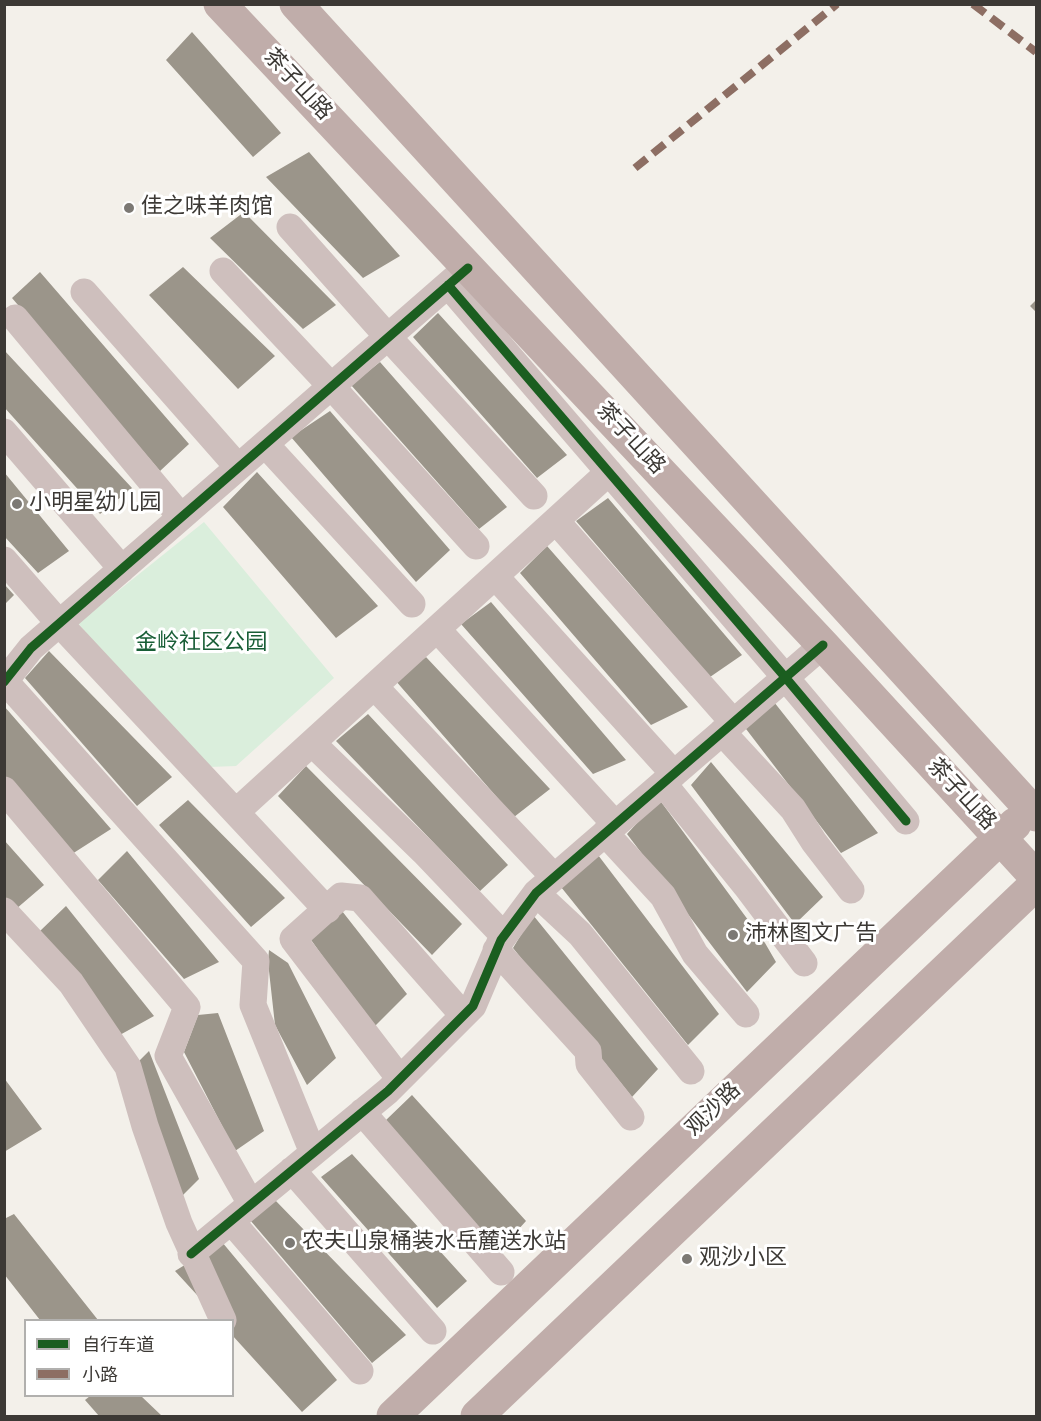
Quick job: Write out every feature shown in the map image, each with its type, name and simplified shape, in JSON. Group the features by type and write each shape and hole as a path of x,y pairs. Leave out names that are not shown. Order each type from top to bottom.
{"main road":[{"name":"茶子山路","path":"220,4 458,276 823,645 1036,877"},
{"name":"茶子山路","path":"296,4 1035,809"},
{"name":"观沙路","path":"393,1416 1000,837 1035,809"},
{"path":"477,1416 1036,885"}],"street":[{"path":"290,227 534,496"},
{"path":"223,271 476,546"},
{"path":"314,1153 253,1005 256,961 5,681 31,648 458,276 609,472 906,821"},
{"path":"84,292 238,467"},
{"path":"15,318 181,517"},
{"path":"4,432 122,569"},
{"path":"265,444 412,604"},
{"path":"236,812 609,472"},
{"path":"556,521 793,809 814,842 851,890"},
{"path":"4,560 59,623 327,910"},
{"path":"495,576 668,779 804,963"},
{"path":"436,629 610,829 663,896 694,954 746,1014"},
{"path":"191,1254 400,1079 473,1006 500,943 545,885 823,645"},
{"path":"374,686 545,885 580,934 691,1071"},
{"path":"312,743 424,852 588,1051 589,1064 631,1117"},
{"path":"4,790 187,1007 168,1056 252,1204"},
{"path":"400,1079 293,939 341,896 360,898 463,1015"},
{"path":"4,911 71,983 128,1067 145,1126 191,1254 223,1319"},
{"path":"362,1112 501,1272"},
{"path":"292,1170 433,1331"},
{"path":"231,1221 360,1371"}],"green space":[{"name":"金岭社区公园","path":"204,522 334,678 236,766 209,767 113,666 78,623"}],"building":[{"path":"192,32 281,133 253,157 166,60"},
{"path":"309,152 400,256 363,278 266,177"},
{"path":"244,212 336,305 303,329 210,238"},
{"path":"183,267 275,356 238,389 149,295"},
{"path":"40,272 189,444 160,471 12,298"},
{"path":"1036,300 1036,312 1030,306"},
{"path":"438,313 567,455 537,478 413,337"},
{"path":"4,350 132,488 100,514 4,407"},
{"path":"380,362 507,507 479,529 351,385"},
{"path":"330,411 450,550 416,582 291,437"},
{"name":"小明星幼儿园","path":"4,472 69,551 38,573 4,536"},
{"path":"257,472 378,606 336,638 223,507"},
{"path":"608,498 742,655 710,677 576,521"},
{"path":"547,546 688,707 651,725 520,573"},
{"path":"4,584 14,595 4,605"},
{"path":"491,602 626,760 593,774 461,624"},
{"path":"49,651 172,777 137,806 25,678"},
{"path":"426,657 550,789 514,817 395,680"},
{"path":"774,702 878,833 841,853 743,725"},
{"path":"4,706 111,829 72,854 4,776"},
{"path":"368,714 508,865 480,891 336,741"},
{"path":"711,762 823,897 795,924 691,785"},
{"path":"306,766 462,924 432,955 278,796"},
{"path":"659,799 765,943 776,962 747,992 627,834"},
{"path":"188,800 285,898 251,927 159,825"},
{"path":"4,840 44,885 16,909 4,896"},
{"path":"127,851 219,962 184,979 98,880"},
{"path":"598,855 719,1014 688,1045 561,887"},
{"path":"66,906 154,1016 118,1036 40,931"},
{"path":"342,911 407,994 373,1028 309,937"},
{"path":"533,915 658,1069 632,1097 513,948"},
{"path":"269,950 288,963 336,1058 307,1085 275,1025 268,962"},
{"path":"218,1013 264,1131 235,1151 184,1052 198,1015"},
{"path":"149,1051 199,1179 180,1198 138,1062"},
{"path":"4,1078 42,1129 4,1152"},
{"path":"412,1095 526,1221 498,1252 385,1121"},
{"path":"352,1154 467,1281 437,1308 321,1177"},
{"path":"275,1200 406,1335 372,1363 250,1220"},
{"path":"14,1214 97,1319 39,1319 4,1274 4,1219"},
{"path":"222,1242 337,1380 302,1412 234,1337 234,1319 219,1319 175,1271"},
{"path":"89,1397 142,1397 162,1416 99,1416 85,1400"}],"marked path":[{"path":"635,168 837,4"},
{"path":"973,4 1036,52"}],"cycle path":[{"path":"4,682 31,648 468,268"},
{"path":"448,285 906,821"},
{"path":"191,1254 388,1091 473,1006 501,940 536,893 823,645"}],"place":[{"name":"佳之味羊肉馆","path":"129,208"},
{"name":"小明星幼儿园","path":"17,504"},
{"name":"沛林图文广告","path":"733,935"},
{"name":"农夫山泉桶装水岳麓送水站","path":"290,1243"},
{"name":"观沙小区","path":"687,1259"}]}
